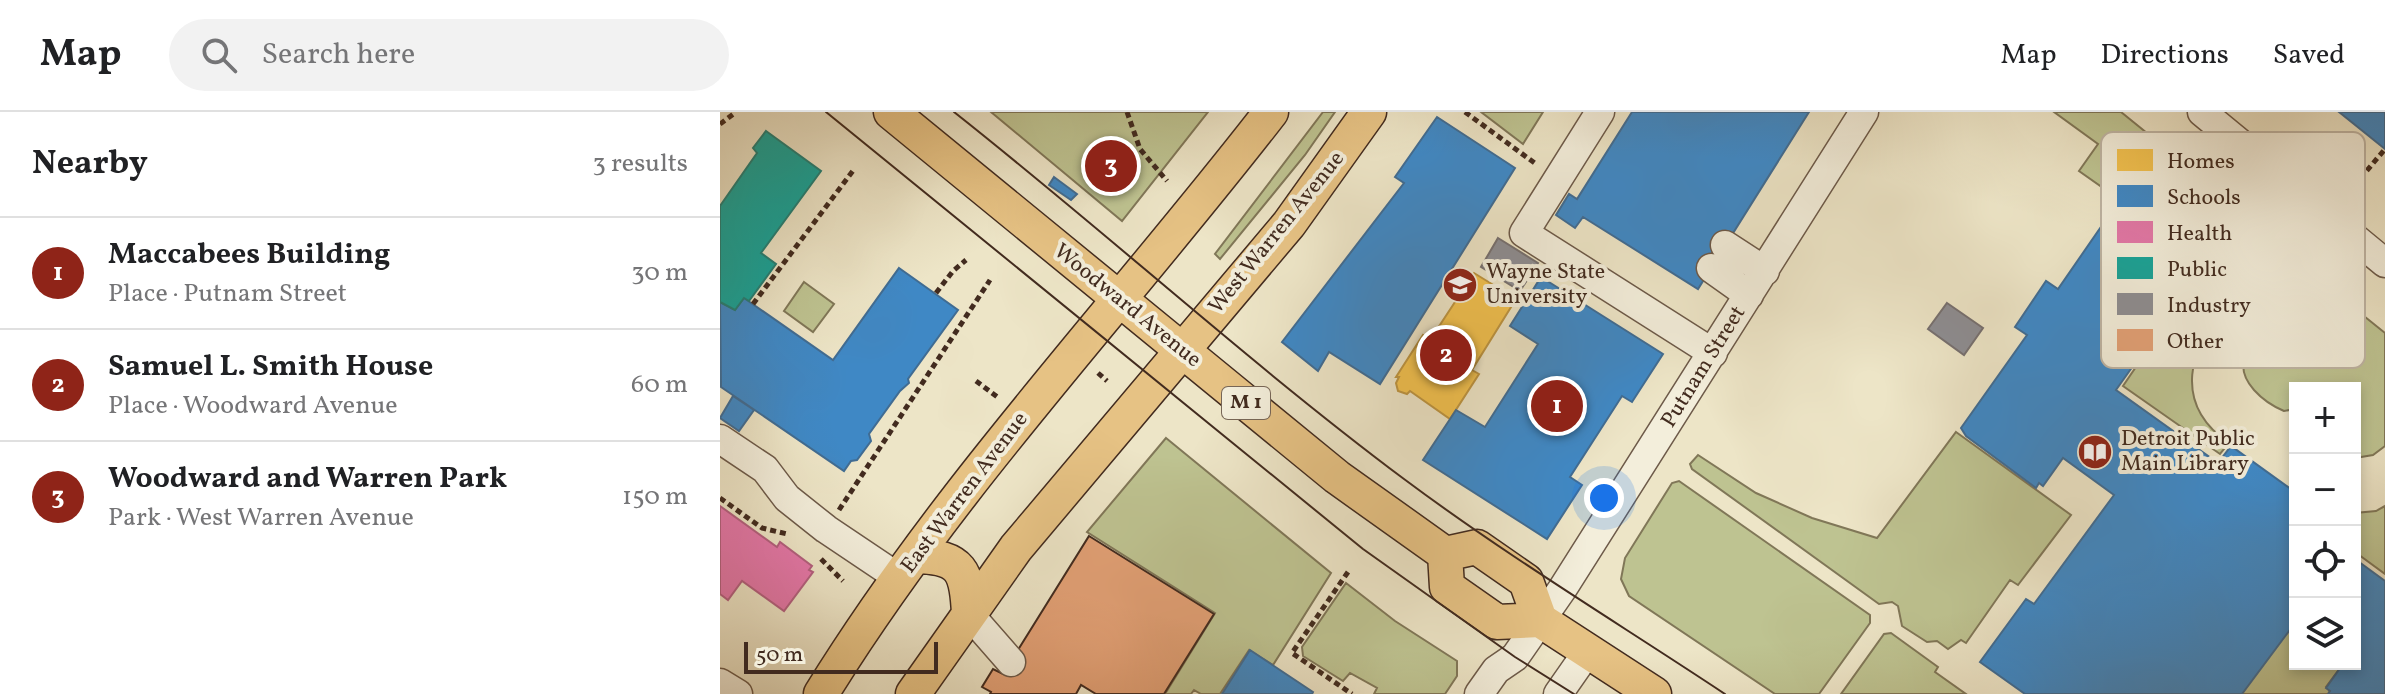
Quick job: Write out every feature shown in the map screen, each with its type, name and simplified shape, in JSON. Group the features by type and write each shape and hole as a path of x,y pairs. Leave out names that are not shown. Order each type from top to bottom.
{"main road":[{"name":"Woodward Avenue","path":"891,112 1337,477 1445,554"},
{"path":"1121,301 1271,112"},
{"name":"West Warren Avenue","path":"1182,352 1289,224 1369,112"},
{"name":"East Warren Avenue","path":"821,694 908,567 1033,404 1121,301"},
{"path":"913,694 1016,548 1182,352"},
{"path":"1540,620 1526,581 1477,547 1445,554 1447,587 1497,622 1540,620 1654,694"},
{"path":"908,567 941,557 955,565 967,582 969,614"}],"street":[{"path":"1600,112 1524,233 1713,353"},
{"name":"Putnam Street","path":"1479,694 1496,670 1515,657 1540,620 1864,112"},
{"path":"2202,112 2226,132"},
{"path":"2365,246 2385,263"},
{"path":"1749,295 1718,256 1765,271"},
{"path":"720,439 765,469 787,498 826,529 908,567"},
{"path":"969,614 1011,662"},
{"path":"1558,694 1588,651"},
{"path":"720,683 738,694"}],"path":[{"path":"720,124 736,112"},
{"path":"1127,112 1140,149 1167,181"},
{"path":"1465,112 1523,156"},
{"path":"2365,173 2385,149"},
{"path":"753,304 855,168"},
{"path":"936,293 966,260"},
{"path":"834,517 990,280"},
{"path":"1098,373 1107,381"},
{"path":"976,381 994,395"},
{"path":"720,498 762,528 789,534"},
{"path":"811,550 843,581"},
{"path":"1348,572 1292,653 1352,694"}],"green space":[{"path":"991,112 1208,112 1122,221"},
{"path":"1323,112 1335,112 1305,155 1220,259 1215,254"},
{"path":"1481,112 1543,112 1523,144"},
{"path":"2054,112 2121,112 2146,132 2101,132 2101,186 2079,171 2098,144"},
{"path":"804,282 834,304 813,332 784,311"},
{"path":"2365,317 2385,333 2385,446 2373,455 2361,457 2361,382 2289,382 2289,410 2284,411 2261,397 2248,383 2244,368 2365,368"},
{"path":"2135,368 2193,368 2193,393 2199,410 2210,427 2229,443 2220,454 2123,386"},
{"path":"1956,432 2071,515 2018,585 2010,580 1966,643 1961,640 1948,649 1937,641 1927,642 1902,626 1898,606 1892,602 1879,604 1692,469 1690,464 1698,455 1756,493 1812,518 1877,538"},
{"path":"1166,438 1331,573 1273,665 1249,650 1220,694 1201,694 1194,690 1191,694 1165,694 1215,613 1087,532"},
{"path":"1679,481 1870,615 1870,623 1819,694 1775,694 1629,596 1621,579 1625,558 1672,483"},
{"path":"2385,506 2385,574 2361,556 2361,512 2376,511"},
{"path":"1346,583 1395,621 1457,661 1457,676 1445,694 1374,694 1377,688 1350,673 1343,681 1303,656 1302,647"},
{"path":"2289,624 2289,670 2339,670 2326,687 2330,691 2328,694 2238,694"},
{"path":"1891,633 1938,667 1935,672 1966,694 1841,694 1884,634"}],"building: Homes":[{"path":"1474,273 1516,299 1472,370 1479,374 1450,419 1410,391 1407,394 1398,391 1396,383 1399,377 1396,377 1423,335 1430,340"}],"building: Schools":[{"path":"1632,112 1809,112 1698,289 1583,217 1575,228 1556,215 1569,194 1577,199"},
{"path":"2339,112 2385,112 2385,149"},
{"path":"1437,117 1515,168 1380,384 1329,352 1318,371 1282,342 1404,183 1395,177"},
{"path":"1054,177 1077,194 1071,200 1049,185"},
{"name":"Detroit Public Main Library","path":"2101,227 2101,368 2132,368 2116,390 2218,463 2231,446 2289,488 2289,631 2242,694 2025,694 1980,662 2026,599 2034,604 2114,495 2063,458 2043,486 2039,483 2036,488 1966,436 1961,428 2027,335 2015,327 2046,281 2058,289"},
{"path":"899,268 958,310 908,379 909,383 869,434 871,441 844,471 721,387 720,302 735,310 744,298 833,360"},
{"path":"1541,277 1663,354 1632,402 1622,396 1570,477 1582,485 1547,539 1423,460 1456,410 1485,427 1538,344 1510,326"},
{"path":"733,396 754,410 739,431 720,418"},
{"path":"2361,563 2385,581 2385,694 2328,694 2330,691 2326,688 2339,670 2361,670"},
{"path":"1250,650 1313,692 1312,694 1222,694"}],"building: Health":[{"path":"720,506 777,547 780,542 812,566 809,570 813,572 784,611 742,581 728,600 720,594"}],"building: Public":[{"path":"766,131 821,171 761,253 776,264 749,301 744,298 735,310 720,302 720,206 757,153 753,148"}],"building: Industry":[{"path":"1498,238 1538,263 1520,291 1481,267"},
{"path":"1947,303 1983,328 1964,355 1928,329"}],"building: Other":[{"path":"1089,536 1214,614 1164,694 1096,694 1081,685 1076,694 990,694 982,687 993,669 1003,674"}],"tram line":[{"path":"826,112 1363,549 1515,657 1574,694"},
{"path":"954,112 1290,390 1404,479 1523,562 1725,694"}],"place":[{"name":"Woodward and Warren Park","path":"1111,166"},
{"name":"Wayne State University","path":"1460,285"},
{"name":"Samuel L. Smith House","path":"1446,355"},
{"name":"Maccabees Building","path":"1557,406"},
{"name":"Detroit Public Main Library","path":"2095,452"}]}
